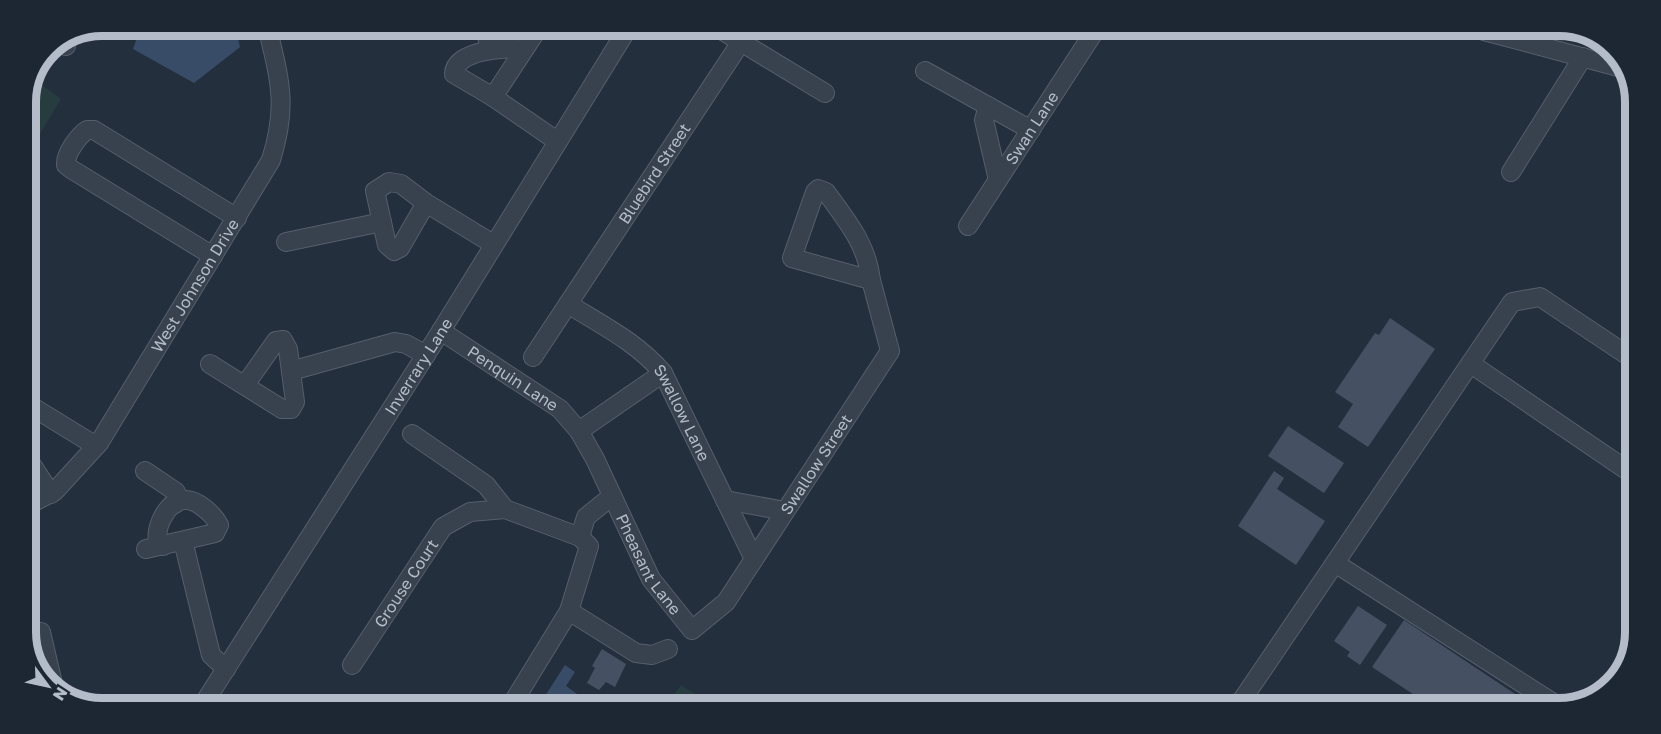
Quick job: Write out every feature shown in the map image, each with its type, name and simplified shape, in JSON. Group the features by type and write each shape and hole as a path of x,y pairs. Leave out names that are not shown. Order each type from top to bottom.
{"street":[{"name":"West Johnson Drive","path":"36,501 51,494 96,446 267,168 280,133 282,110 280,84 269,36"},
{"path":"487,36 490,50"},
{"path":"493,97 533,36"},
{"name":"Inverrary Lane","path":"211,698 226,669 441,332 622,36"},
{"path":"731,36 825,93"},
{"name":"Swan Lane","path":"968,226 1092,36"},
{"path":"1503,36 1614,66"},
{"name":"Bluebird Street","path":"533,357 741,42"},
{"path":"522,51 509,47 490,50 459,61 454,67 454,74 493,97 557,141"},
{"path":"1511,172 1583,57"},
{"path":"925,71 1031,130"},
{"path":"988,106 984,120 998,180"},
{"path":"213,256 66,165 66,159 81,134 87,130 94,130 237,218"},
{"path":"426,203 400,248 394,251 387,245 375,191 389,182 401,184 426,203 493,244"},
{"name":"Swallow Street","path":"692,630 726,602 890,351 871,280 869,261 862,244 826,192 818,189 792,258 871,280"},
{"path":"286,242 382,222"},
{"path":"1243,698 1512,302 1540,297 1625,354"},
{"name":"Swallow Lane","path":"568,304 630,342 652,360 663,373 754,559"},
{"name":"Penquin Lane","path":"441,332 560,409 579,432 595,459 612,496"},
{"path":"210,364 282,409 291,409 295,402 288,349 284,340 276,341 245,385"},
{"path":"291,371 395,342 406,344 426,355"},
{"path":"1471,364 1625,469"},
{"path":"579,432 663,373"},
{"path":"36,410 96,446"},
{"path":"412,434 486,485 505,509 579,537 589,546 569,611 516,698"},
{"path":"36,471 51,494"},
{"path":"145,471 176,492 178,499 174,504 163,518 156,533 155,548 215,533 219,525 212,515 190,500 182,499 174,504"},
{"path":"579,537 586,517 612,496"},
{"name":"Pheasant Lane","path":"612,496 651,579 692,630"},
{"path":"725,500 785,511"},
{"name":"Grouse Court","path":"352,665 443,526 470,512 505,509"},
{"path":"183,541 211,655 226,669"},
{"path":"1335,563 1545,698"},
{"path":"569,611 636,653 652,655 668,649"},
{"path":"41,632 47,656"}],"green space":[{"path":"39,83 61,99 36,140 36,98"},
{"path":"681,685 700,698 672,698"}],"water":[{"path":"138,36 237,36 240,47 194,83 133,49"},
{"path":"565,665 575,672 566,686 582,698 548,698 545,696"}],"building":[{"path":"1390,318 1435,349 1368,447 1338,427 1353,404 1335,392 1375,333 1379,335"},
{"path":"1288,426 1344,463 1324,493 1268,456"},
{"path":"1274,471 1284,478 1277,489 1325,521 1296,565 1238,526"},
{"path":"1358,606 1387,625 1360,665 1347,656 1350,652 1334,641"},
{"path":"1404,620 1521,698 1419,698 1372,667"},
{"path":"602,649 626,664 615,687 606,682 599,690 587,683 595,668 592,666"}]}
